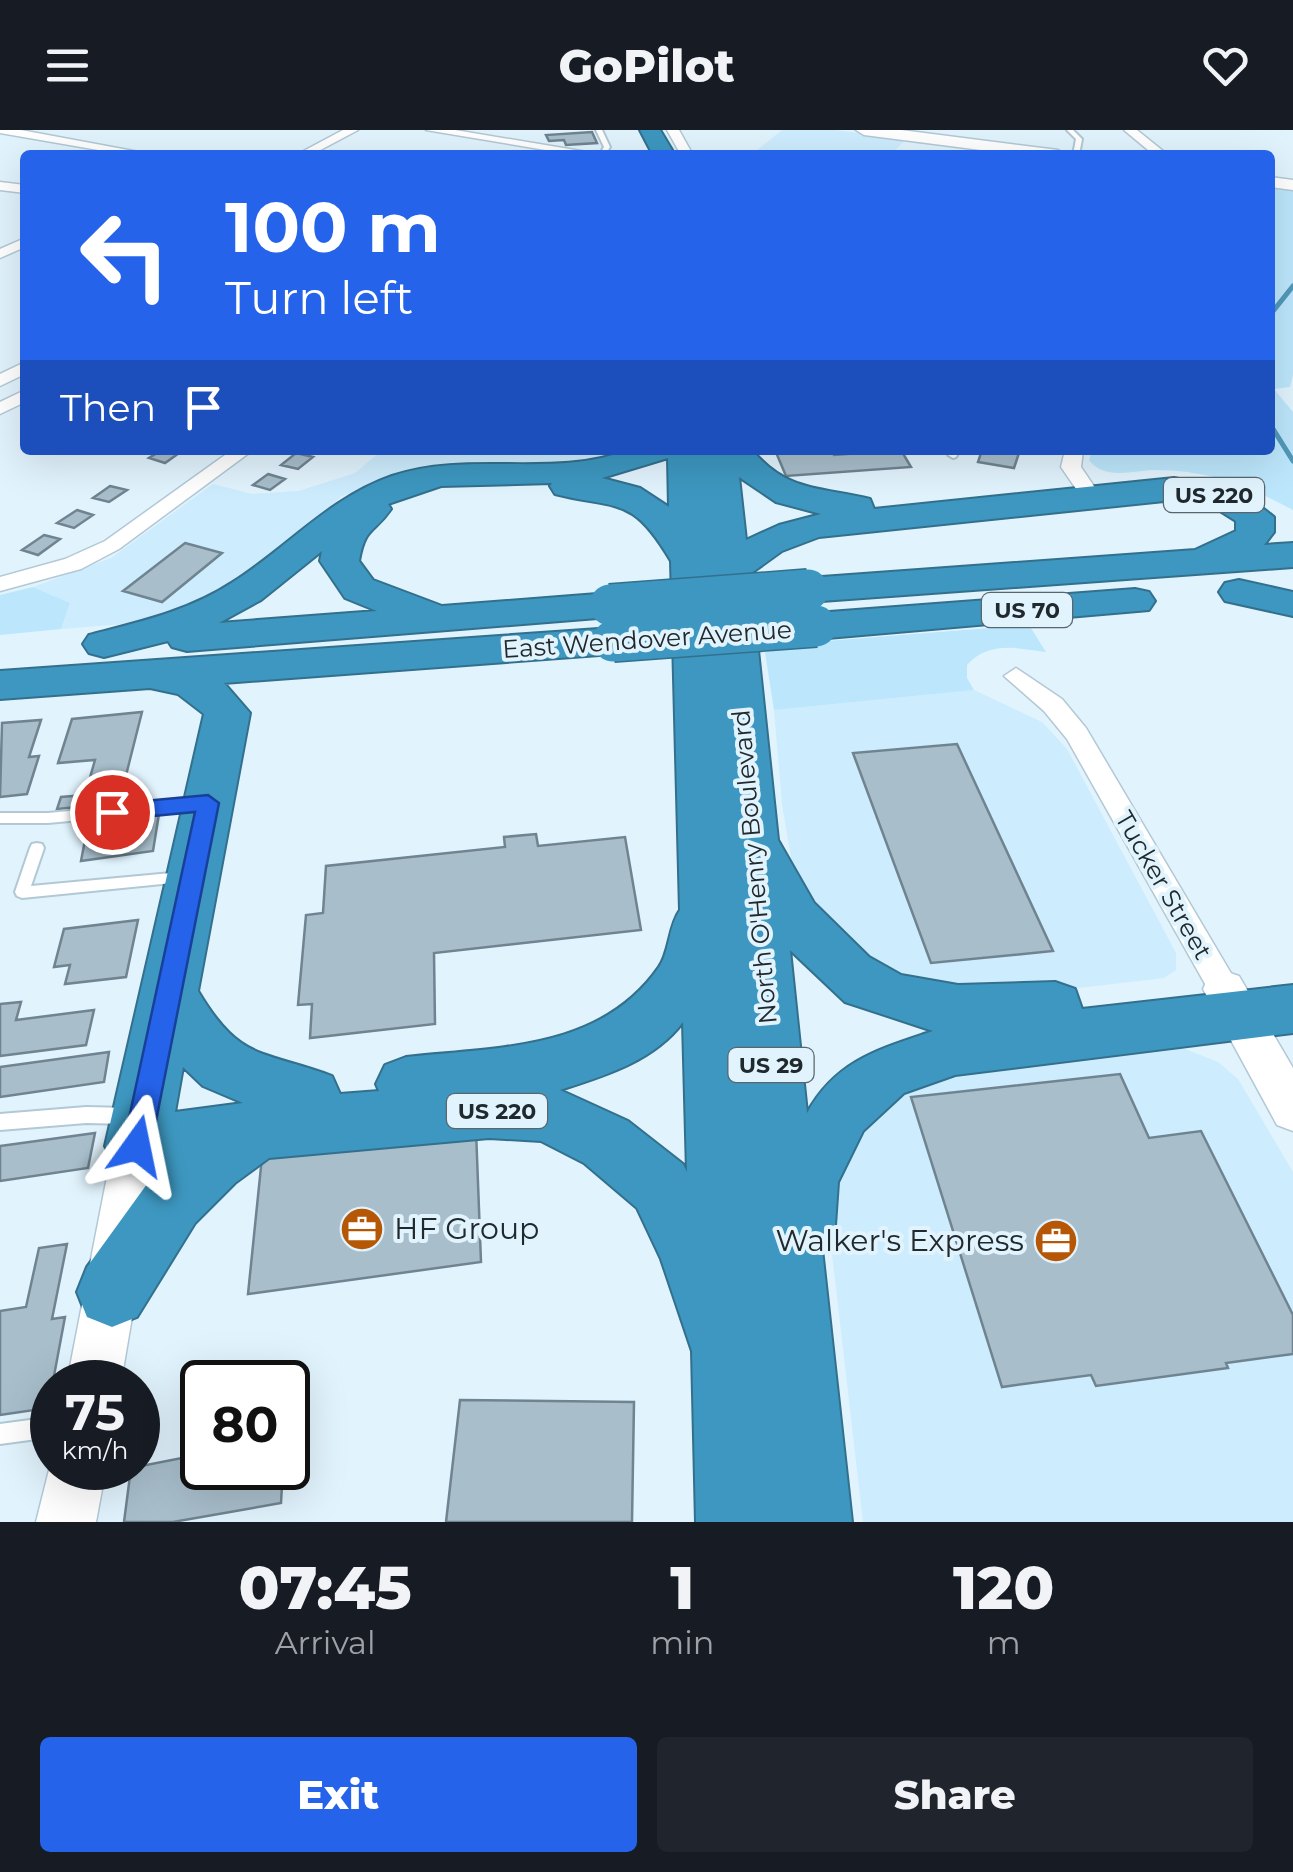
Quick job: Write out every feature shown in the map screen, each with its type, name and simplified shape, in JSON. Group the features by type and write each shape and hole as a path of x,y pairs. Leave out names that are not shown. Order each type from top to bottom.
{"highway":[{"path":"104,644 176,626 218,608 250,589 345,510 374,494 415,480 449,476 559,475 600,470 648,455"},
{"name":"North O'Henry Boulevard","path":"686,455 750,816 812,1522"},
{"name":"North O'Henry Boulevard","path":"719,455 709,568 706,892 736,1522"},
{"path":"739,455 763,481 788,495 825,506 871,507 1082,477 1166,478 1237,491 1293,518"},
{"name":"US 220","path":"709,568 747,554 781,535 1082,477 1185,490 1229,500 1255,518 1256,532 1248,540 1200,562"},
{"path":"480,616 407,608 359,589 339,561 346,532 367,512 400,494 486,484 582,486 620,492 652,507 709,568"},
{"name":"East Wendover Avenue","path":"812,608 1200,562 1293,555"},
{"name":"East Wendover Avenue","path":"0,685 377,660 612,623 812,608 1293,587"},
{"path":"1238,592 1293,604"},
{"name":"East Wendover Avenue","path":"0,652 480,616 612,623"},
{"path":"214,778 254,715 286,692 319,677 377,660"},
{"path":"148,674 190,681 214,694 227,713 140,1131 310,1095 544,1068 602,1051 654,1016 688,972 706,892"},
{"path":"750,816 768,879 806,933 862,984 911,1003 962,1011 1252,1005"},
{"path":"793,1314 806,1180 841,1111 882,1074 955,1049 1252,1005 1293,981"},
{"path":"170,996 199,1048 218,1066 247,1080 310,1095"},
{"name":"US 220","path":"140,1131 258,1130 489,1110 547,1112 606,1142 660,1186 692,1250 727,1349"},
{"path":"112,1292 172,1200 212,1162 258,1130"}],"street":[{"path":"0,130 119,150"},
{"path":"312,150 352,130"},
{"path":"432,130 567,150"},
{"path":"864,130 923,134 987,150"},
{"path":"1130,130 1156,150"},
{"path":"0,584 73,564 112,545 237,455"},
{"name":"Tucker Street","path":"1016,676 1053,705 1077,734 1252,1005 1293,1110"},
{"path":"98,1360 140,1131"},
{"path":"66,1522 73,1490"}],"lane":[{"path":"0,818 48,818 214,778"},
{"path":"37,848 22,892 193,876"},
{"path":"0,1122 86,1115 140,1131"},
{"path":"0,1434 30,1430"}],"shaded area":[{"path":"782,130 835,130 906,139 896,150 757,150"},
{"path":"1275,188 1293,190 1290,387 1275,389"},
{"path":"1275,390 1293,412 1293,510 1210,476 1156,470 1111,472 1089,460 1090,455 1275,455"},
{"path":"376,455 613,455 585,464 426,467 370,485 342,496 239,584 189,609 135,623 61,629 70,603 33,587 111,558 213,484 252,494 299,491 355,473"},
{"path":"33,587 70,603 61,629 0,635 0,595"},
{"path":"1029,625 1046,652 1004,648 985,652 967,665 967,678 974,690 774,710 764,646"},
{"path":"974,690 1042,722 1067,749 1176,953 1176,970 1164,978 976,1000 933,996 829,939 794,875 782,804 774,710"},
{"path":"1170,1043 1218,1062 1238,1079 1293,1172 1293,1522 863,1522 827,1210 860,1119 928,1074"}],"building":[{"path":"592,132 597,143 566,145 564,140 549,141 546,135"},
{"path":"154,455 176,455 165,463 149,458"},
{"path":"294,455 313,457 298,469 281,465"},
{"path":"777,455 904,455 911,467 786,476"},
{"path":"980,455 1018,455 1014,468 978,462"},
{"path":"268,474 285,479 270,490 253,485"},
{"path":"110,486 127,490 109,502 93,498"},
{"path":"77,510 93,515 74,528 57,523"},
{"path":"44,535 60,539 38,555 22,550"},
{"path":"185,543 222,553 162,602 123,591"},
{"path":"142,712 119,803 57,809 61,797 85,795 95,760 58,763 72,719"},
{"path":"41,720 29,757 39,756 27,794 0,797 2,723"},
{"path":"957,744 1053,951 931,963 853,753"},
{"path":"159,814 153,851 81,861 88,824"},
{"path":"536,834 538,846 625,837 641,930 434,953 435,1024 310,1038 312,1004 298,1005 306,915 323,913 326,866 505,847 504,837"},
{"path":"138,920 126,977 65,984 70,965 54,967 64,929"},
{"path":"21,1002 16,1020 94,1010 86,1045 0,1056 0,1004"},
{"path":"109,1052 104,1082 0,1097 0,1067"},
{"path":"1120,1074 1149,1138 1201,1131 1293,1315 1293,1354 1226,1363 1228,1368 1096,1386 1091,1375 1002,1387 911,1097"},
{"path":"476,1130 481,1262 248,1294 262,1157"},
{"path":"95,1133 88,1168 0,1181 0,1146"},
{"path":"67,1244 52,1319 65,1317 57,1360 30,1360 30,1411 0,1415 0,1311 26,1307 39,1248"},
{"path":"460,1400 634,1402 632,1522 446,1522"},
{"path":"180,1458 180,1490 282,1490 281,1503 173,1522 124,1522 128,1490 160,1490 160,1462"}],"waterway":[{"path":"1275,309 1293,286"},
{"path":"1275,432 1293,461"}],"place":[{"name":"HF Group","path":"362,1229"},
{"name":"Walker's Express","path":"1056,1241"}],"route":[{"path":"112,812 208,803 137,1146"}]}
